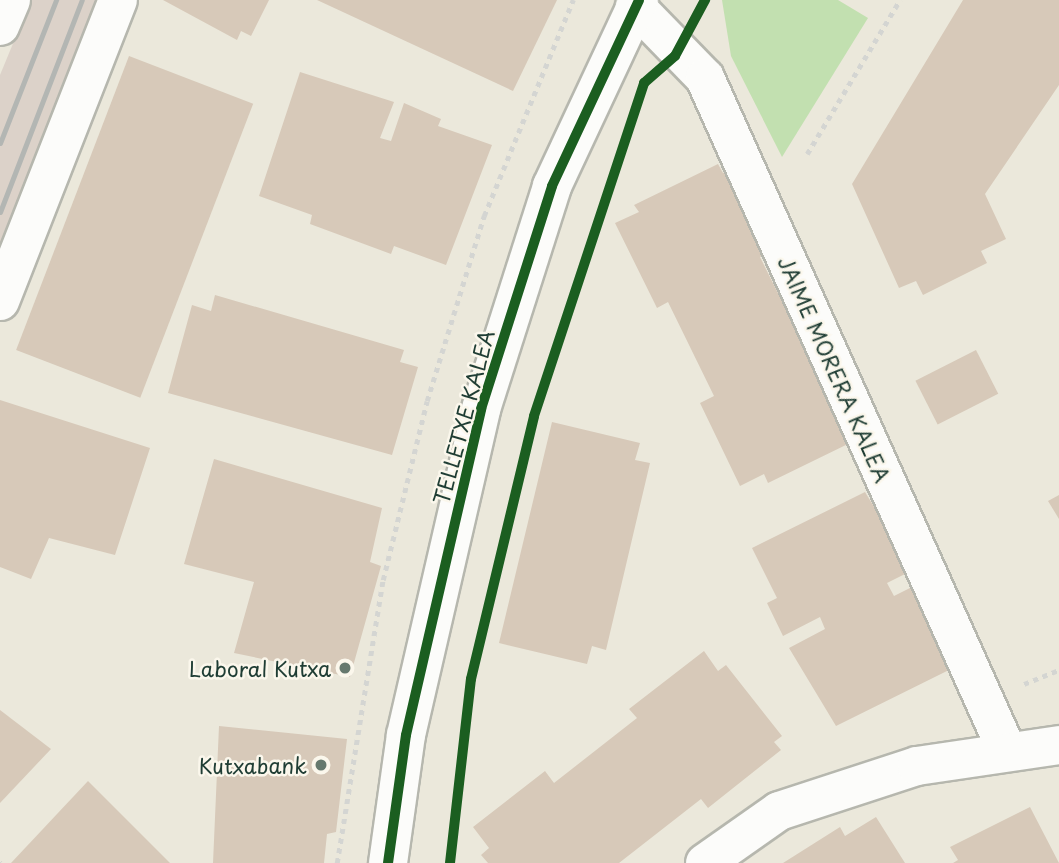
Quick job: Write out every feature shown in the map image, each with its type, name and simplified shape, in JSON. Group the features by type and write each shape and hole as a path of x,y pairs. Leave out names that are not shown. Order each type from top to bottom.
{"street":[{"path":"0,26 11,0"},
{"path":"0,301 118,0"},
{"name":"JAIME MORERA KALEA","path":"637,3 705,78 1007,751"},
{"name":"TELLETXE KALEA","path":"388,863 405,735 481,409 552,186 637,3"},
{"path":"705,863 779,811 917,766 1059,745"}],"path":[{"path":"807,154 900,0"},
{"path":"1024,684 1059,670"}],"shaded area":[{"path":"31,0 97,0 0,256 0,75"}],"green space":[{"path":"722,0 838,0 868,18 782,157 731,56"}],"building":[{"path":"163,0 269,0 251,36 241,31 237,40"},
{"path":"317,0 557,0 513,91"},
{"path":"963,0 1059,0 1059,85 985,194 1006,239 981,251 987,263 923,295 916,281 899,288 852,184"},
{"path":"129,56 253,104 140,398 16,350"},
{"path":"300,72 394,102 380,138 391,141 404,103 441,119 438,126 492,145 446,265 394,246 391,254 310,224 312,215 259,196"},
{"path":"718,164 723,173 730,169 771,253 760,257 852,442 768,483 764,474 740,486 700,403 714,396 668,302 657,308 615,223 639,212 634,205"},
{"path":"215,295 404,350 400,362 418,367 392,455 168,393 192,305 211,311"},
{"path":"976,350 998,394 938,425 915,381"},
{"path":"0,400 150,448 115,555 49,538 31,579 0,567"},
{"path":"552,422 640,443 635,460 650,463 606,650 592,646 587,664 499,643"},
{"path":"214,459 382,508 370,562 381,566 350,677 234,653 254,582 184,564"},
{"path":"865,492 913,570 887,583 894,596 920,583 951,669 836,726 789,648 825,629 820,617 783,636 767,603 777,598 752,548"},
{"path":"1059,495 1059,519 1048,501"},
{"path":"704,651 718,671 726,665 782,736 774,742 781,750 708,808 701,799 619,863 488,863 481,855 489,848 473,827 545,771 554,783 637,718 629,709"},
{"path":"0,710 51,749 0,803"},
{"path":"219,726 347,739 336,832 327,834 324,863 213,863"},
{"path":"88,781 170,863 11,863"},
{"path":"1030,807 1059,863 953,863 958,860 950,847"},
{"path":"876,817 905,863 783,863 840,827 845,836"}],"railway":[{"path":"0,143 56,0"},
{"path":"0,212 82,0"}],"cycle path":[{"path":"388,863 406,735 481,409 552,186 639,0"},
{"path":"450,863 471,679 534,416 644,83 675,56 705,0"}],"place":[{"name":"Laboral Kutxa","path":"345,668"},
{"name":"Kutxabank","path":"321,765"}]}
